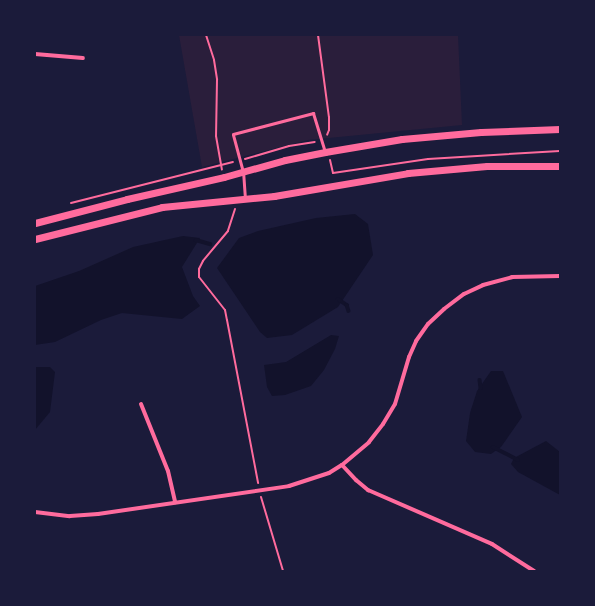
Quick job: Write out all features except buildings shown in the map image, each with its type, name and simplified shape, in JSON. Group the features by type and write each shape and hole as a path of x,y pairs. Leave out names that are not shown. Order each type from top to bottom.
{"street":[{"path":"35,54 84,58"},
{"path":"35,223 127,199 224,177 285,160 326,151 402,139 481,132 560,129"},
{"path":"35,239 162,207 274,196 408,174 487,166 560,166"},
{"path":"35,512 84,515 289,486 329,473 342,465 369,442 383,424 395,404 409,357 416,341 428,324 444,309 464,294 483,285 512,277 560,276"},
{"path":"141,404 168,471 175,502"},
{"path":"342,465 368,490 492,544 534,571"}],"lane":[{"path":"245,199 243,172 233,134 313,113 326,151"}],"path":[{"path":"206,35 214,60 218,80 216,136 224,177"},
{"path":"66,205 221,166 325,137 329,130 318,35"},
{"path":"326,151 333,173 428,159 560,151"},
{"path":"234,200 235,211 230,228 224,238 203,261 199,270 199,277 225,310 228,320 259,491 283,571"}],"shaded area":[{"path":"179,35 458,35 462,125 308,140 202,167"},
{"path":"355,214 368,224 373,255 338,307 292,335 267,338 260,332 217,268 239,238 258,231 316,218"},
{"path":"183,236 200,238 182,267 193,296 200,306 182,319 122,313 101,320 55,342 35,345 35,286 79,271 133,247"},
{"path":"331,335 339,336 335,349 324,370 311,386 285,395 272,396 267,387 264,365 286,362"},
{"path":"35,367 50,367 55,372 50,412 35,430"},
{"path":"491,371 503,371 522,417 501,447 491,454 475,452 466,441 470,413 477,391"},
{"path":"546,441 560,452 560,495 518,472 511,464 514,458"}],"waterway":[{"path":"196,240 210,244"},
{"path":"338,299 347,305 349,311"},
{"path":"480,380 481,388"},
{"path":"493,447 518,460"}]}
